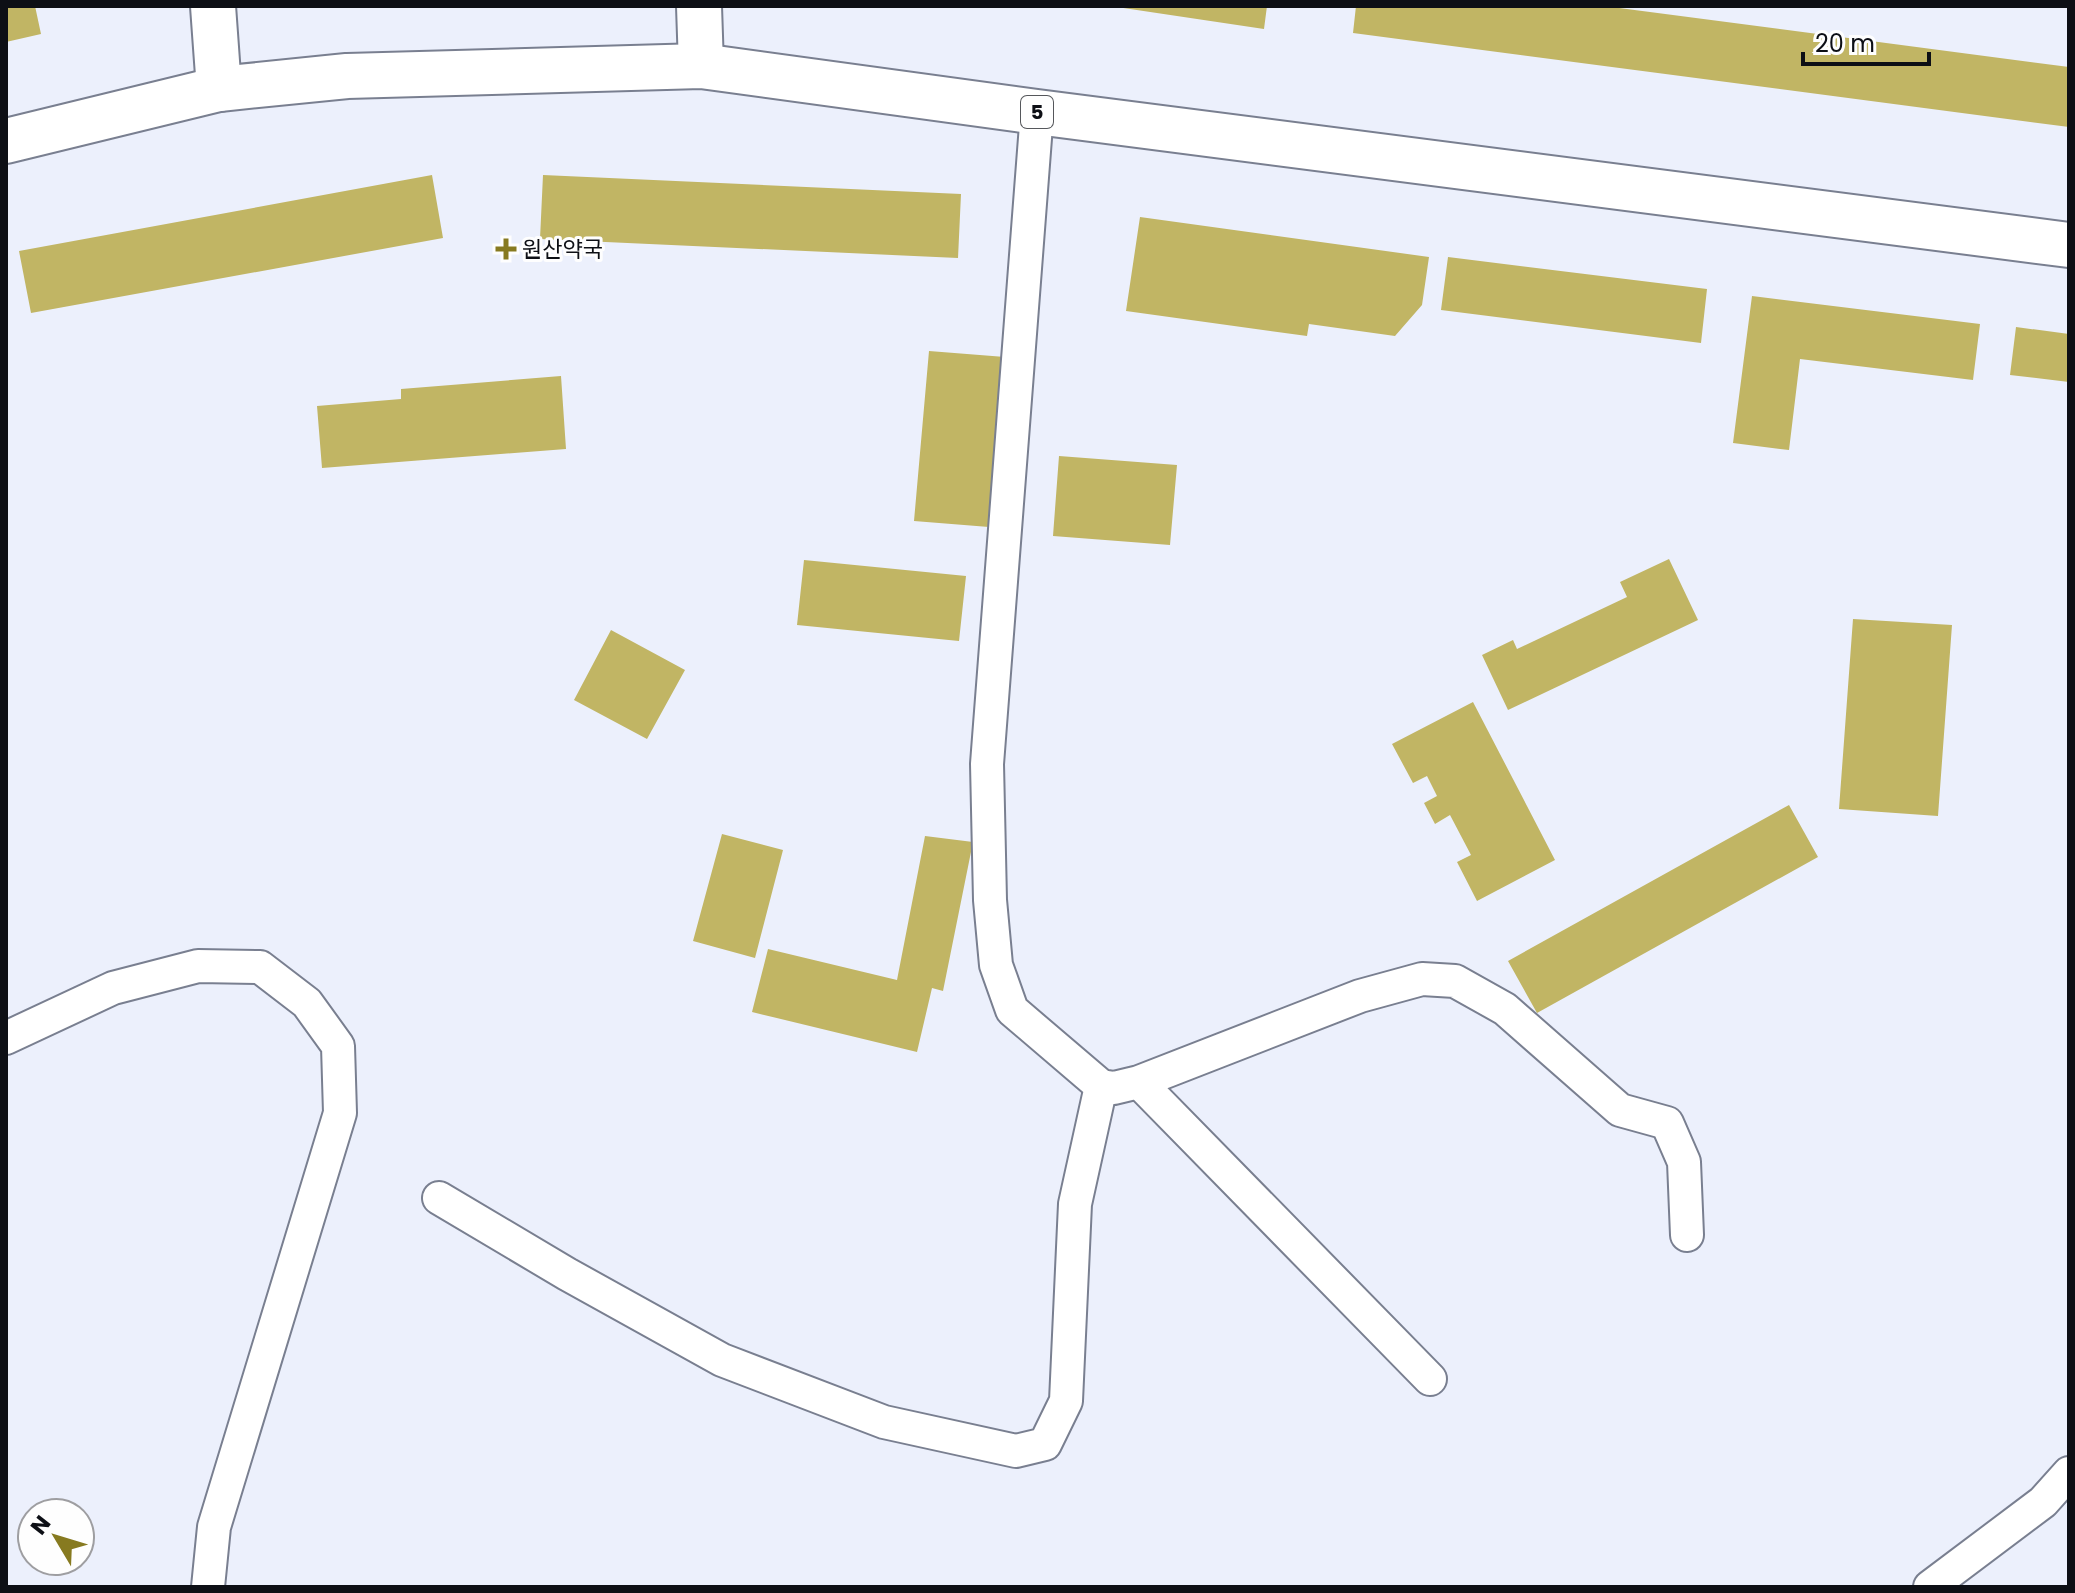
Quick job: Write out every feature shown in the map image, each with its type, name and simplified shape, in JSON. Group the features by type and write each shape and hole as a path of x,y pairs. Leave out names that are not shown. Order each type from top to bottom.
{"main road":[{"path":"213,6 219,89"},
{"path":"699,6 701,66"},
{"name":"5","path":"6,141 219,89 347,76 701,66 2069,245"}],"street":[{"path":"1037,112 987,764 990,900 996,965 1012,1010 1101,1086 1114,1088 1139,1082 1360,996 1422,979 1455,981 1505,1009 1620,1110 1667,1123 1684,1162 1687,1235"},
{"path":"6,1038 113,988 198,966 260,967 307,1003 338,1046 340,1113 214,1527 208,1587"},
{"path":"1139,1082 1430,1379"},
{"path":"439,1198 722,1360 884,1422 1016,1451 1045,1444 1066,1401 1075,1204 1101,1086"},
{"path":"1930,1587 2043,1502 2069,1473"}],"building":[{"path":"6,6 35,6 41,34 6,42"},
{"path":"1110,6 1267,6 1264,29"},
{"path":"1356,6 1604,6 2069,67 2069,127 1353,33"},
{"path":"432,175 443,238 31,313 19,251"},
{"path":"543,175 961,194 958,258 540,239"},
{"path":"1140,217 1429,257 1422,305 1395,336 1309,324 1307,336 1126,311"},
{"path":"1448,257 1707,289 1701,343 1441,310"},
{"path":"1752,296 1980,324 1973,380 1800,359 1789,450 1733,443"},
{"path":"2016,327 2069,334 2069,382 2010,375"},
{"path":"929,351 1005,357 989,527 914,521"},
{"path":"561,376 566,449 322,468 317,406 401,399 401,389"},
{"path":"1059,456 1177,465 1170,545 1053,536"},
{"path":"1669,559 1698,620 1508,710 1482,655 1513,640 1517,649 1627,597 1620,582"},
{"path":"804,560 966,576 959,641 797,625"},
{"path":"1853,619 1952,625 1938,816 1839,809"},
{"path":"611,630 685,670 647,739 574,700"},
{"path":"1473,702 1555,860 1477,901 1457,862 1471,855 1450,815 1435,824 1424,803 1437,796 1427,776 1413,783 1392,744"},
{"path":"1789,805 1818,857 1537,1013 1508,961"},
{"path":"722,834 783,850 755,958 693,941"},
{"path":"925,836 973,842 943,991 932,988 917,1052 752,1012 768,949 897,980"}],"place":[{"name":"원산약국","path":"506,249"}]}
